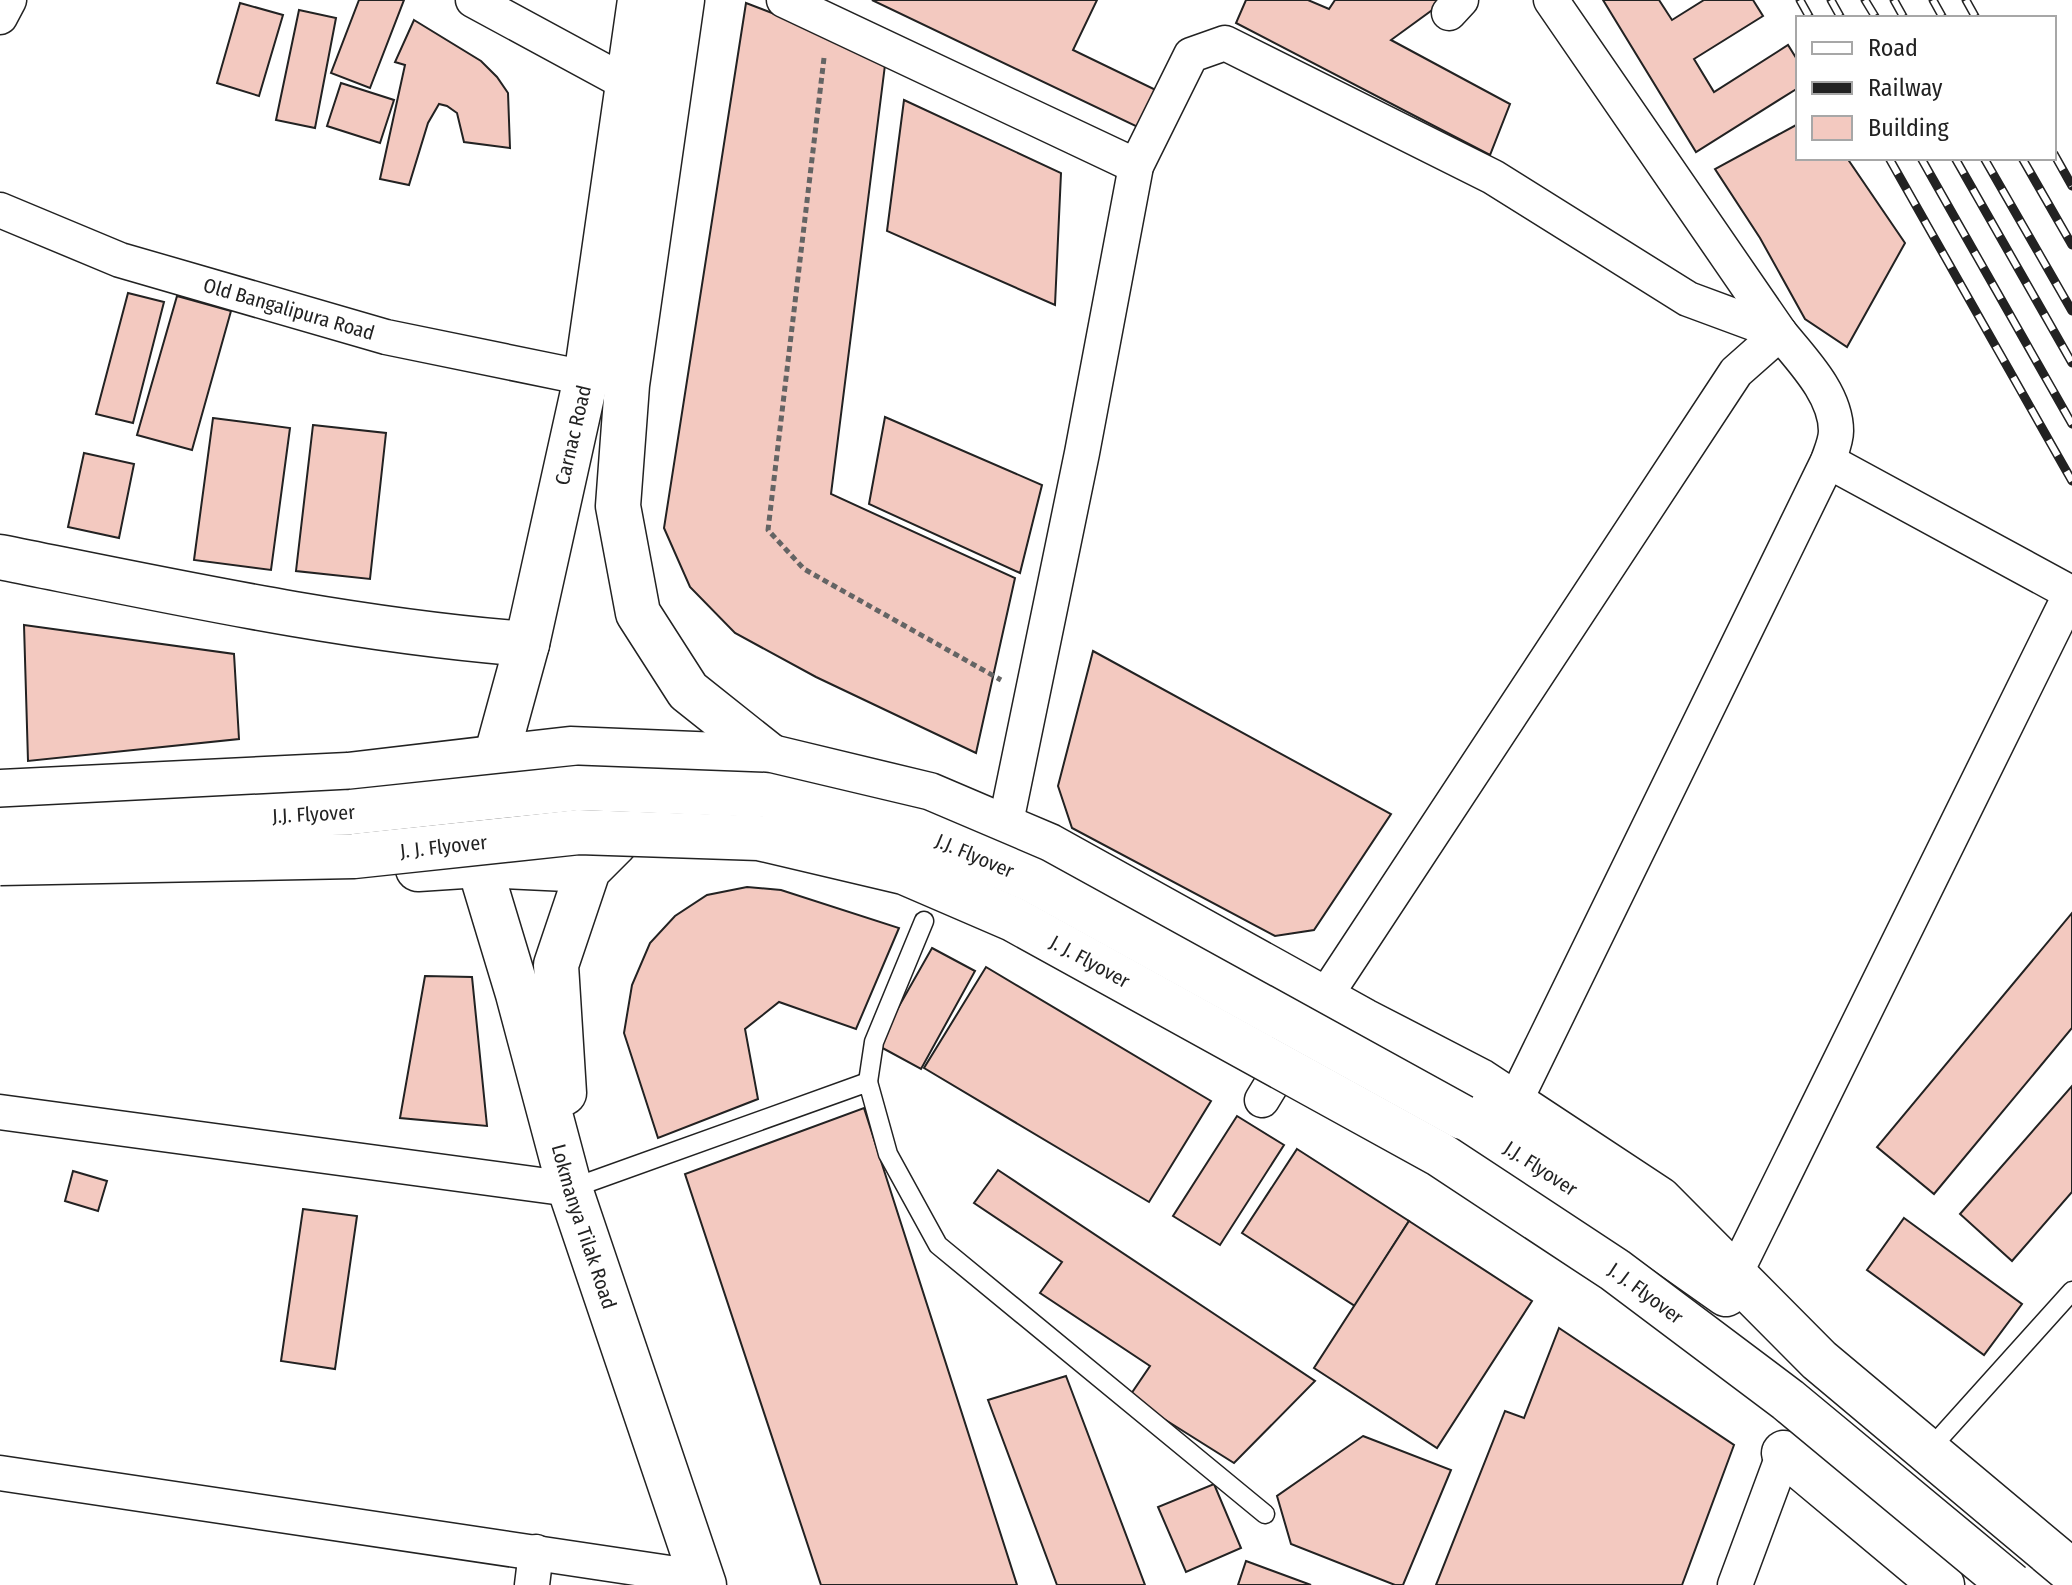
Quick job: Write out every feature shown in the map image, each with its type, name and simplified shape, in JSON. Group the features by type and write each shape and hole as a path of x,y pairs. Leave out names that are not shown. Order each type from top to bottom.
{"main road":[{"name":"Carnac Road","path":"479,865 493,817 496,757 527,644 586,378 640,0"},
{"path":"682,0 627,385 618,506 638,613 688,691 771,757"},
{"path":"0,557 281,614 436,637 527,644"},
{"path":"0,792 348,775 570,749 771,757 929,795 1049,846 1480,1081 1659,1199 1743,1292 1819,1360 2072,1572"},
{"path":"570,1189 556,965 588,870 676,786 771,757"},
{"name":"J.J. Flyover","path":"0,830 351,812 578,788 765,795 917,831 1032,880 1462,1117 1638,1232 1743,1292"},
{"name":"J. J. Flyover","path":"0,863 354,856 579,832 759,838 904,872 1013,919 1439,1154 1615,1270 1776,1390 2011,1585"},
{"path":"0,883 351,873 479,865 588,870"},
{"name":"Lokmanya Tilak Road","path":"479,865 518,994 570,1189 703,1581"},
{"path":"1784,1453 1942,1585"}],"street":[{"path":"0,17 9,0"},
{"path":"473,0 628,84"},
{"path":"784,0 1136,166"},
{"path":"1514,1103 1828,461 1837,433 1834,412 1813,373 1780,333 1551,0"},
{"path":"1005,827 1082,453 1136,166 1191,55 1225,43 1493,177 1688,299 1780,333"},
{"name":"Old Bangalipura Road","path":"0,210 120,260 386,337 586,378"},
{"path":"1262,1100 1324,998 1736,372 1780,333"},
{"path":"1743,1292 2071,593 1828,461"},
{"path":"0,1112 570,1189"},
{"path":"1735,1585 1784,1453"},
{"path":"0,1473 534,1568 703,1581"}],"lane":[{"path":"924,921 874,1042 868,1082 888,1154 938,1245 1265,1514"},
{"path":"570,1189 868,1082"},
{"path":"1928,1451 2072,1291"}],"path":[{"path":"828,21 768,530 804,569 1032,697"}],"building":[{"path":"359,0 404,0 370,88 331,73"},
{"path":"872,0 1097,0 1073,50 1162,93 1144,130"},
{"path":"1246,0 1308,0 1329,9 1335,0 1446,0 1391,40 1510,104 1490,155 1236,23"},
{"path":"1603,0 1659,0 1672,20 1704,0 1753,0 1763,16 1694,59 1714,92 1788,45 1796,58 1796,89 1696,152"},
{"path":"240,3 283,15 259,96 217,83"},
{"path":"746,3 886,57 831,494 1015,578 976,753 816,677 735,633 690,587 664,528"},
{"path":"299,10 336,18 315,128 276,120"},
{"path":"414,20 481,61 497,77 508,93 510,148 464,142 457,113 439,104 428,123 409,185 380,179 405,65 395,62"},
{"path":"341,83 394,100 380,143 327,126"},
{"path":"904,100 1061,173 1055,305 887,231"},
{"path":"1796,125 1796,160 1848,160 1905,243 1847,347 1805,319 1760,238 1715,169"},
{"path":"128,293 164,302 133,423 96,414"},
{"path":"177,296 231,311 192,450 137,435"},
{"path":"885,417 1042,485 1020,573 869,504"},
{"path":"213,418 290,428 271,570 194,560"},
{"path":"313,425 386,433 370,579 296,571"},
{"path":"84,453 134,464 119,538 68,527"},
{"path":"24,625 234,654 239,739 28,761"},
{"path":"1093,651 1391,814 1314,930 1275,936 1072,828 1058,786"},
{"path":"747,887 781,890 899,928 856,1029 779,1002 745,1029 758,1099 658,1138 624,1033 632,985 650,943 675,916 707,895"},
{"path":"2072,913 2072,1028 1934,1194 1877,1147"},
{"path":"932,948 975,971 921,1069 877,1045"},
{"path":"986,967 1211,1101 1149,1202 924,1068"},
{"path":"425,976 472,977 487,1126 400,1118"},
{"path":"2072,1086 2072,1192 2012,1261 1960,1214"},
{"path":"864,1108 1017,1585 821,1585 685,1174"},
{"path":"1237,1116 1284,1145 1220,1245 1173,1216"},
{"path":"1297,1149 1409,1221 1355,1306 1242,1233"},
{"path":"998,1170 1315,1381 1234,1463 1129,1397 1150,1366 1040,1293 1062,1262 974,1203"},
{"path":"73,1171 107,1181 98,1211 65,1201"},
{"path":"303,1209 357,1216 335,1369 281,1361"},
{"path":"1904,1218 2022,1304 1984,1355 1867,1270"},
{"path":"1409,1221 1532,1301 1437,1448 1314,1368"},
{"path":"1559,1328 1734,1445 1682,1585 1436,1585 1505,1411 1524,1418"},
{"path":"1066,1376 1145,1585 1057,1585 988,1400"},
{"path":"1363,1436 1451,1470 1403,1585 1395,1585 1291,1544 1277,1496"},
{"path":"1214,1484 1241,1548 1186,1572 1158,1507"},
{"path":"1246,1561 1311,1585 1238,1585"}],"railway":[{"path":"1800,0 1809,16"},
{"path":"1831,0 1840,16"},
{"path":"1865,0 1875,16"},
{"path":"1894,0 1903,16"},
{"path":"1933,0 1942,16"},
{"path":"1966,0 1975,16"},
{"path":"2056,158 2072,186"},
{"path":"1890,160 2072,481"},
{"path":"1922,160 2072,424"},
{"path":"1956,160 2072,363"},
{"path":"1985,160 2072,311"},
{"path":"2023,160 2072,245"}]}
